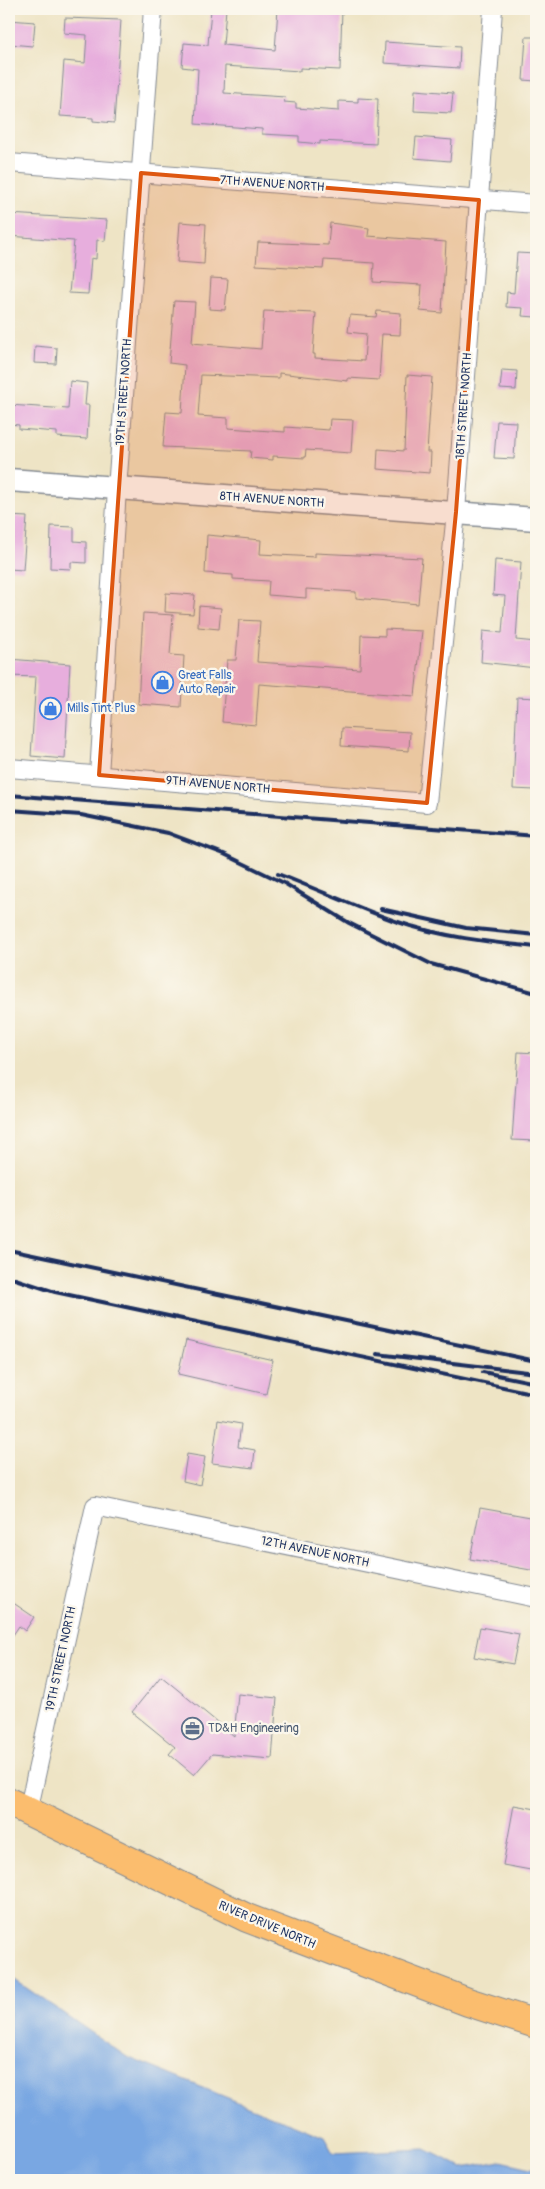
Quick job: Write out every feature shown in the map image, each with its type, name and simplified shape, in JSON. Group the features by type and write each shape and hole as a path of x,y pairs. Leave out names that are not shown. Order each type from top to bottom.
{"main road":[{"name":"RIVER DRIVE NORTH","path":"18,1807 247,1918 468,2002 536,2024"}],"street":[{"name":"19TH STREET NORTH","path":"99,775 117,489 153,9"},
{"name":"18TH STREET NORTH","path":"428,803 456,512 493,9"},
{"name":"7TH AVENUE NORTH","path":"9,162 536,204"},
{"name":"8TH AVENUE NORTH","path":"9,480 536,519"},
{"name":"9TH AVENUE NORTH","path":"9,768 428,803"},
{"name":"19TH STREET NORTH","path":"18,1807 95,1506"},
{"name":"12TH AVENUE NORTH","path":"95,1506 536,1598"}],"highlighted area":[{"path":"141,173 479,200 456,512 427,803 99,775"}],"water":[{"path":"9,1976 127,2057 324,2137 333,2153 425,2149 463,2168 501,2161 536,2169 536,2180 9,2180"}],"building":[{"path":"211,9 226,9 223,45 275,50 278,9 342,9 340,70 300,68 300,71 225,66 224,93 285,97 284,102 296,103 296,108 339,111 339,101 358,102 358,98 378,99 376,144 320,141 320,144 299,142 299,136 262,134 262,129 195,124 198,69 182,67 184,43 208,45"},
{"path":"65,18 121,20 114,123 93,121 93,118 60,116 64,61 85,63 87,35 64,33"},
{"path":"9,20 35,22 33,46 9,44"},
{"path":"526,37 536,37 536,81 523,80"},
{"path":"385,42 460,47 459,68 384,63"},
{"path":"415,90 453,93 451,113 414,111"},
{"path":"416,137 452,140 450,161 414,158"},
{"path":"9,214 107,220 105,241 97,240 96,259 91,258 88,294 69,293 74,241 9,236"},
{"path":"180,222 206,224 204,264 177,262"},
{"path":"330,223 369,228 368,236 446,242 442,313 420,311 422,285 373,282 374,263 324,260 323,269 256,265 258,242 328,245"},
{"path":"517,253 536,254 536,317 522,316 523,308 506,307 507,292 514,293"},
{"path":"211,278 228,279 225,310 209,309"},
{"path":"174,301 195,302 192,343 261,349 264,311 316,313 313,354 315,354 315,358 364,361 366,334 348,332 350,315 376,317 377,311 401,313 400,335 382,334 379,380 348,378 348,381 279,373 279,378 201,375 198,416 228,418 228,428 285,432 285,427 329,430 330,419 353,420 351,453 306,450 305,458 273,456 273,460 250,458 251,451 163,447 166,412 182,413 185,365 169,363"},
{"path":"35,346 57,348 56,364 34,363"},
{"path":"502,370 517,371 516,390 500,389"},
{"path":"407,375 432,377 427,452 431,452 430,473 377,469 378,449 404,451"},
{"path":"70,381 87,383 85,405 89,405 87,439 57,437 57,432 19,429 19,425 9,424 9,405 68,409"},
{"path":"497,421 516,422 514,459 494,458"},
{"path":"9,516 27,517 23,570 9,569"},
{"path":"51,526 74,527 74,541 86,542 86,563 71,562 71,569 50,568"},
{"path":"207,535 261,540 260,554 315,557 315,553 422,558 418,604 356,598 356,592 306,589 306,598 268,595 269,581 233,579 233,575 205,573"},
{"path":"495,560 521,562 516,640 536,642 536,668 481,662 483,631 502,633 505,596 493,595"},
{"path":"166,593 195,595 193,614 165,612"},
{"path":"199,606 221,608 219,629 198,627"},
{"path":"143,613 173,615 170,655 184,656 181,707 138,704"},
{"path":"239,620 260,621 257,662 360,669 361,635 385,636 385,629 422,631 415,696 259,684 256,725 222,722 227,660 236,660"},
{"path":"9,659 70,664 65,759 31,756 36,677 9,676"},
{"path":"517,697 536,698 535,790 513,789"},
{"path":"342,728 410,732 409,751 341,746"},
{"path":"518,1052 536,1053 536,1141 512,1140"},
{"path":"186,1340 273,1360 266,1394 178,1374"},
{"path":"218,1420 241,1424 238,1447 255,1450 253,1468 212,1463"},
{"path":"187,1454 205,1457 200,1485 183,1481"},
{"path":"480,1508 536,1518 536,1571 470,1559"},
{"path":"9,1600 34,1617 25,1631 19,1626 9,1641"},
{"path":"480,1627 519,1634 513,1664 474,1657"},
{"path":"161,1676 234,1736 238,1694 277,1698 272,1759 212,1754 194,1775 169,1754 175,1747 132,1712"},
{"path":"514,1805 536,1809 536,1871 503,1865"}],"railway":[{"path":"9,795 536,836"},
{"path":"9,810 81,815 168,833 224,854 284,883 349,923 431,964 536,993"},
{"path":"278,874 412,927 465,938 536,947"},
{"path":"381,909 466,928 536,935"},
{"path":"9,1250 536,1361"},
{"path":"9,1277 55,1292 536,1394"},
{"path":"377,1354 536,1373"},
{"path":"483,1372 536,1383"}],"place":[{"name":"Great Falls Auto Repair","path":"162,682"},
{"name":"Mills Tint Plus","path":"51,708"},
{"name":"TD&H Engineering","path":"192,1728"}]}
